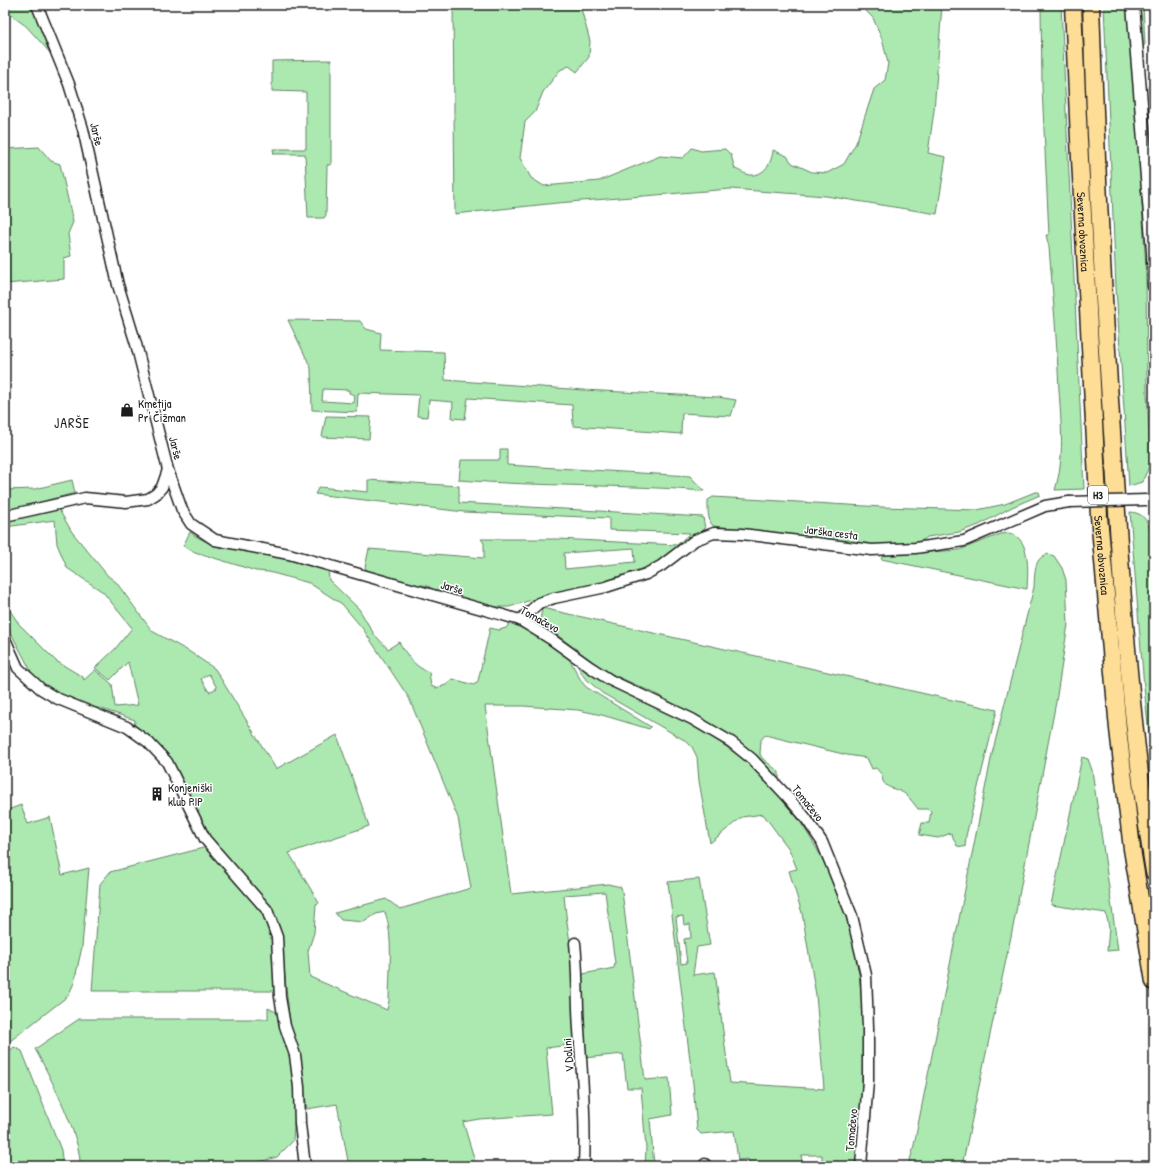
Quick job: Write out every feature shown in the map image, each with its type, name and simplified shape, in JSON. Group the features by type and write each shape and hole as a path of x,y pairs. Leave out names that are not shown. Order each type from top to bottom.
{"highway":[{"name":"Severna obvoznica","path":"1074,5 1078,140 1099,516 1118,729 1132,849 1154,982"},
{"name":"Severna obvoznica","path":"1091,5 1101,245 1117,518 1138,752 1154,872"}],"street":[{"name":"Jarše","path":"37,5 69,84 83,129 118,285 136,344 168,470 182,510 191,524 215,540 288,554 491,612"},
{"path":"1133,5 1153,251 1154,286"},
{"path":"5,516 85,498 126,502 148,499 156,494 162,486 168,470"},
{"name":"Jarška cesta","path":"520,620 539,603 544,601 566,594 606,587 646,574 661,566 695,540 714,533 742,534 872,550 915,548 964,541 1045,506 1069,502 1150,499"},
{"name":"Tomačevo","path":"491,612 520,620 551,638 610,680 692,719 731,742 752,759 785,794 805,817 822,842 852,916 866,975 868,1081 861,1166"},
{"path":"5,639 18,668 41,689 56,698 127,727 148,742 167,762 205,839 267,910 277,937 280,997 294,1055 299,1086 300,1124 306,1166"},
{"name":"V Dolini","path":"575,943 578,975 584,1166"}],"green space":[{"path":"5,5 33,5 53,56 26,26 5,11"},
{"path":"453,5 580,5 590,41 589,57 577,72 569,66 560,70 543,92 535,112 525,122 520,158 531,178 544,186 599,181 660,156 683,158 692,148 701,151 725,149 731,155 735,169 748,175 755,175 764,171 771,159 773,150 787,156 792,163 812,172 827,173 844,164 856,143 874,89 885,80 888,63 882,39 873,18 860,5 942,5 934,111 928,153 946,157 937,214 826,196 730,189 557,203 455,214"},
{"path":"1041,5 1061,5 1084,489 1055,490 1060,465 1061,428 1049,247 1046,235 1049,235 1042,87"},
{"path":"1104,5 1130,5 1146,269 1147,393 1151,466 1149,467 1142,482 1129,486 1116,288"},
{"path":"1139,5 1143,5 1145,44 1143,47"},
{"path":"331,60 331,165 327,165 326,215 324,218 308,218 305,154 274,154 273,149 306,149 306,92 272,91 272,61"},
{"path":"39,147 51,161 60,164 73,222 68,234 71,256 64,258 64,279 5,284 5,149"},
{"path":"288,320 360,321 366,329 381,333 380,350 444,352 445,380 583,390 718,397 736,400 731,416 682,413 681,434 573,426 572,405 468,398 465,419 452,418 453,402 429,400 427,417 417,416 419,395 358,393 357,412 312,410 311,368","holes":["323,389 349,390 349,393 355,395 354,403 322,401"]},
{"path":"326,416 371,417 369,439 322,437"},
{"path":"500,449 507,449 507,465 690,476 704,491 643,487 520,484 459,480 461,460 500,460"},
{"path":"72,480 75,493 5,511 5,490 35,489"},
{"path":"368,480 459,486 459,503 703,517 705,529 656,566 602,583 560,591 509,607 497,607 473,603 437,592 428,586 418,586 368,572 365,567 369,549 484,558 484,543 481,539 558,539 677,545 690,533 609,530 609,518 464,512 315,494 319,487 368,492","holes":["634,548 635,562 565,569 564,553"]},
{"path":"1035,492 1039,492 1040,495 1012,507 979,525 959,532 927,537 917,542 893,545 874,545 713,526 708,510 708,500 713,497 882,507 977,510 1005,504"},
{"path":"58,508 72,532 108,576 116,582 152,631 190,652 215,669 276,769 337,735 369,826 289,853 319,903 316,904 314,933 308,951 310,977 387,1010 389,1001 390,944 388,922 385,912 376,914 364,922 341,920 335,913 386,899 400,909 471,888 458,818 409,698 363,629 342,604 309,583 269,572 256,571 195,552 183,546 190,532 215,545 287,559 328,569 329,580 359,609 374,634 388,649 399,642 415,664 429,672 431,686 436,688 446,685 453,679 474,685 478,681 490,628 499,630 506,628 510,623 541,638 562,652 573,665 586,687 651,727 649,729 602,715 578,710 523,706 485,706 511,894 608,884 621,887 645,1080 669,1078 672,1115 650,1119 654,1166 645,1166 646,1148 641,1088 627,1088 623,1054 584,1058 581,981 583,974 614,968 615,963 605,892 564,895 575,977 577,1044 546,1048 552,1114 479,1119 463,1122 474,1158 474,1166 349,1166 337,1104 307,1109 299,1053 290,1024 281,941 274,917 206,834 184,785 134,729 135,720 59,697 30,674 31,671 5,622 5,603 19,624 56,661 83,677 84,680 95,670 112,684 115,707 138,705 128,662 110,680 95,668 115,649 132,628 103,592 67,568 57,544 55,520 5,527 5,518","holes":["209,674 217,688 209,692 201,679"]},
{"path":"1130,512 1141,515 1144,518 1149,526 1153,542 1154,781 1144,687"},
{"path":"1009,533 1016,536 1025,548 1028,565 1027,589 881,559 883,555 959,550 1001,534"},
{"path":"1048,554 1054,556 1062,568 1066,580 1068,624 1056,702 1013,927 962,1166 908,1166 913,1150 992,754 1034,587 1037,563 1043,556"},
{"path":"542,608 997,710 966,836 965,847 957,846 951,833 938,838 919,835 922,823 929,823 931,811 927,809 918,809 905,794 887,786 884,783 882,775 876,768 872,769 867,758 847,755 765,735 761,740 760,754 762,758 779,772 779,781 704,721 656,694 605,671 540,621"},
{"path":"577,665 615,687 668,712 708,734 732,751 757,772 780,796 800,822 818,850 844,911 853,943 859,975 863,1021 863,1046 856,1166 822,1166 822,1155 802,1155 801,1166 750,1166 748,1159 738,1160 734,1131 701,1134 697,1130 693,1084 668,882 699,879 710,945 697,947 693,975 715,972 730,1083 824,1089 816,995 802,913 789,871 797,869 789,849 763,814 742,817 710,843 699,781 697,757 692,747 686,741 602,693 584,677","holes":["683,916 684,925 690,924 691,938 684,939 687,963 681,964 676,917"]},
{"path":"1082,757 1088,759 1092,770 1118,950 1107,951 1109,928 1106,913 1051,905"},
{"path":"21,805 28,824 50,817 62,875 89,868 82,947 74,983 68,996 5,1045 5,811"},
{"path":"207,847 263,910 273,940 276,991 92,991 100,884 110,872"},
{"path":"268,1008 276,1012 288,1048 296,1091 293,1141 277,1157 245,1166 80,1166 76,1140 64,1107 35,1049 79,1019 268,1019"},
{"path":"14,1047 22,1051 61,1150 63,1166 5,1166 5,1055"}],"place":[{"name":"Kmetija Pr' Čižman","path":"127,410"},
{"name":"Konjeniški klub PIP","path":"157,794"}],"district":[{"name":"JARŠE","path":"72,422"}]}
